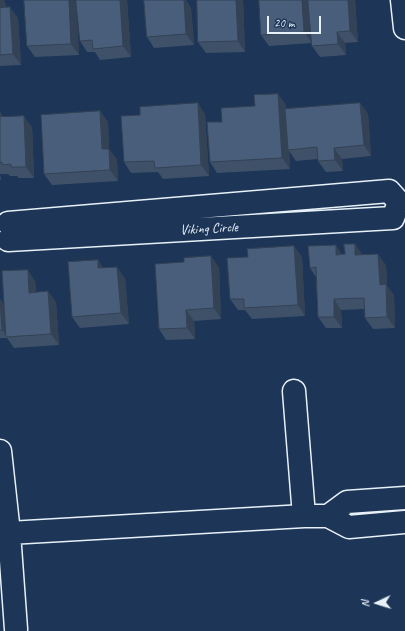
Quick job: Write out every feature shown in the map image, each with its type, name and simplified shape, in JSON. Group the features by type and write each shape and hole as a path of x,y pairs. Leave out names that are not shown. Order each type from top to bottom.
{"street":[{"path":"402,0 405,28"},
{"name":"Viking Circle","path":"4,231 155,221 235,204 389,192 402,202 393,218 237,227 155,221"},
{"path":"322,197 324,222"},
{"path":"235,204 237,227"},
{"path":"294,391 304,516"},
{"path":"0,451 9,533 16,629"},
{"path":"328,516 346,502 405,498"},
{"path":"9,533 304,516 328,516 349,527 405,522"}],"building":[{"path":"24,0 69,0 71,44 27,46"},
{"path":"76,0 120,0 123,46 93,49 92,40 80,41"},
{"path":"144,0 184,0 186,34 147,37"},
{"path":"197,0 236,0 238,41 198,42"},
{"path":"259,0 302,0 304,32 261,35"},
{"path":"308,0 348,0 350,31 337,32 338,44 312,46"},
{"path":"10,7 13,54 0,55 0,8"},
{"path":"278,94 282,158 210,162 207,122 222,122 221,108 255,106 254,95"},
{"path":"198,103 201,165 155,168 154,161 124,162 121,116 140,115 140,107"},
{"path":"360,103 364,145 334,148 335,160 318,161 317,147 288,150 285,109"},
{"path":"100,111 102,149 109,149 110,170 44,174 41,115"},
{"path":"24,116 26,167 11,167 11,164 2,165 2,162 0,163 0,117"},
{"path":"344,244 355,244 355,255 378,254 380,285 386,284 387,317 365,318 364,298 334,299 334,317 318,317 316,267 310,268 308,246 336,245 336,255 345,254"},
{"path":"294,246 298,305 244,308 244,299 230,299 227,258 248,257 247,249"},
{"path":"211,256 214,308 186,310 187,328 159,329 155,264 184,262 184,258"},
{"path":"98,260 98,268 117,267 121,313 72,317 68,262"},
{"path":"28,270 29,293 48,291 51,334 6,337 2,271"},
{"path":"0,299 2,330 0,330"}]}
